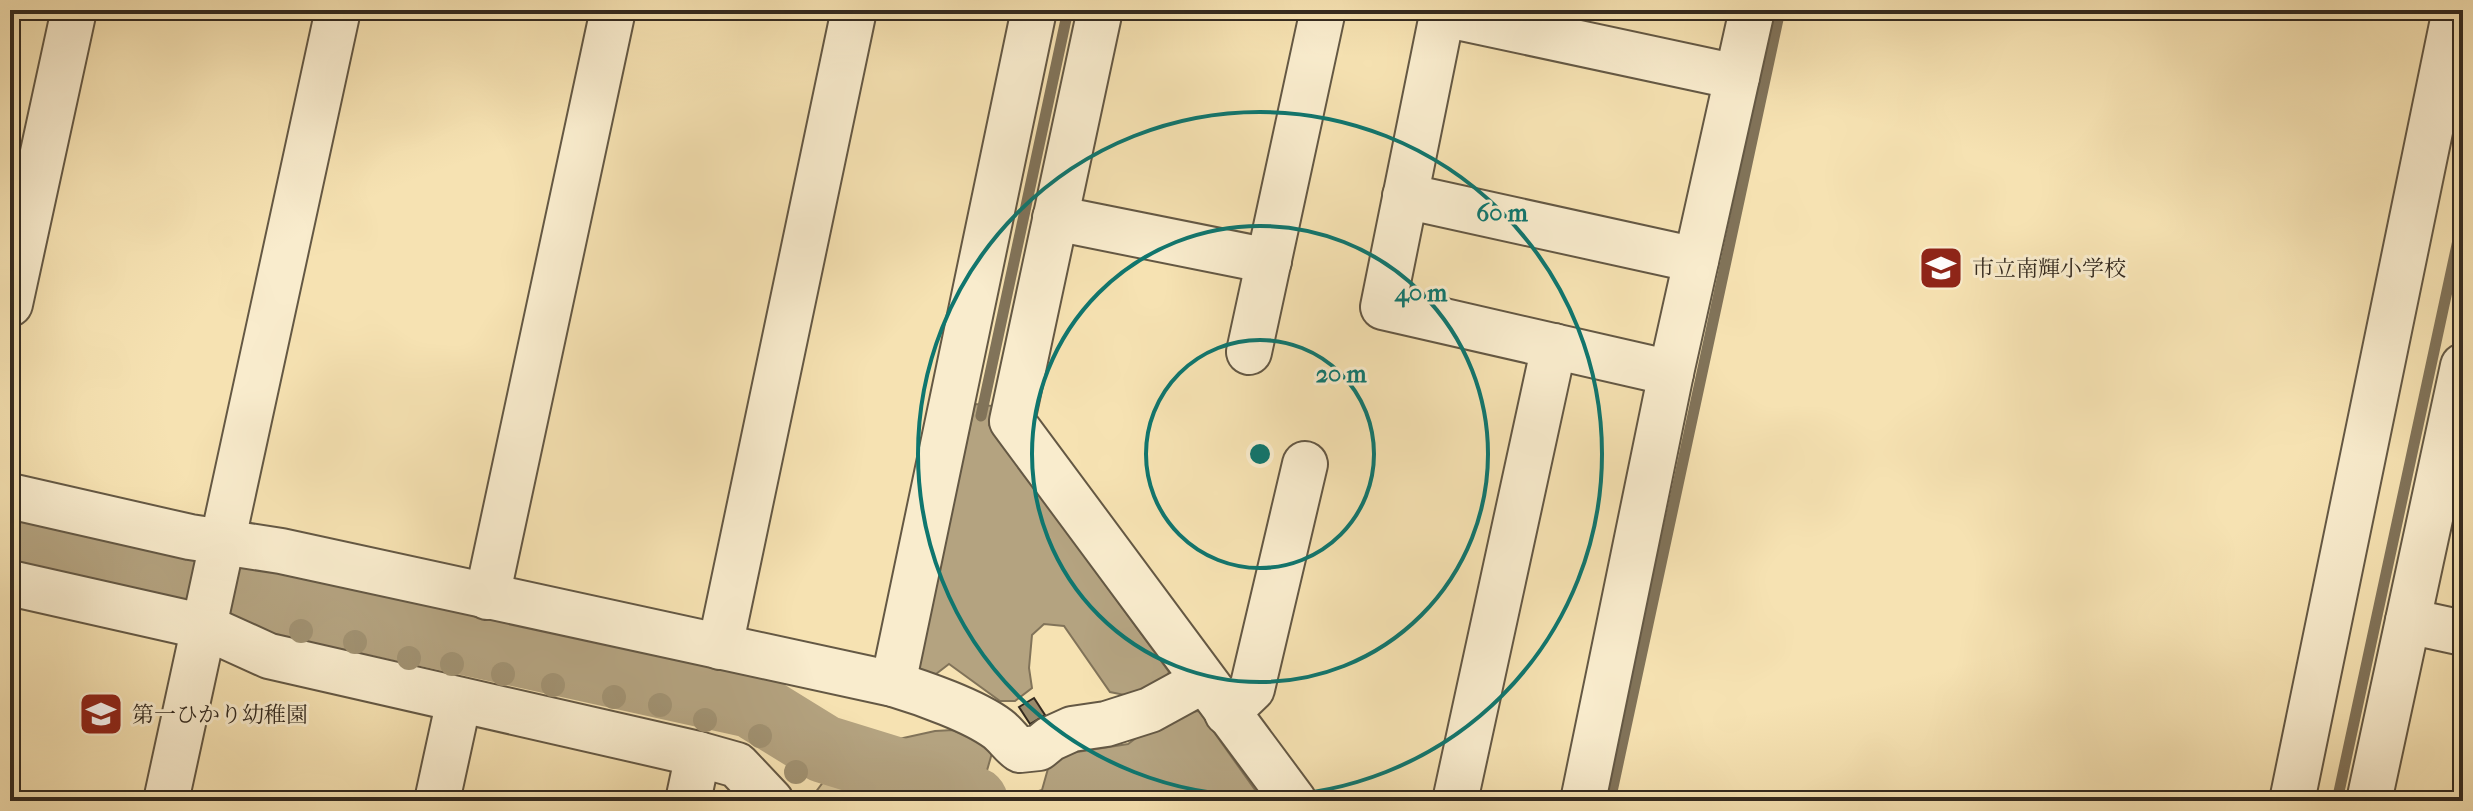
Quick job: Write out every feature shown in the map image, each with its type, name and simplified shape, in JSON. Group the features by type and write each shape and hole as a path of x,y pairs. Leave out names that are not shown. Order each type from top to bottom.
{"street":[{"path":"10,304 74,10"},
{"path":"166,801 338,10"},
{"path":"487,597 613,10"},
{"path":"720,647 854,10"},
{"path":"1034,10 989,380 1187,701 1294,801"},
{"path":"893,684 989,380 1055,218 1100,10"},
{"path":"1249,352 1323,10"},
{"path":"1583,801 1671,373 1752,10"},
{"path":"2292,801 2455,10"},
{"path":"1671,373 1383,307 1443,12 1737,77"},
{"path":"1405,196 1696,260"},
{"path":"1055,218 1269,261"},
{"path":"1455,801 1554,346"},
{"path":"2369,801 2408,621 2457,426 2463,366"},
{"path":"10,496 222,552 281,551 893,684 926,694 984,722 999,730 1009,743 1020,750 1039,748 1072,729 1106,724 1187,701 1252,689 1305,464"},
{"path":"10,583 207,618 269,656 737,765 771,801"},
{"path":"2408,621 2463,633"},
{"path":"437,801 459,700"},
{"path":"688,801 698,754"}],"shaded area":[{"path":"975,404 993,406 989,425 1169,672 1159,692 1171,714 1199,711 1263,801 929,801 876,787 804,759 772,727 782,710 810,728 876,744 953,730 981,742 992,753 984,781 988,792 1026,795 1042,790 1049,765 1064,754 1128,744 1144,732 1130,696 1110,692 1064,626 1044,624 1032,635 1029,668 1032,688 1015,701 1000,701 949,664 936,674 916,671"},
{"path":"830,773 873,790 912,801 809,801"}],"building":[{"path":"1034,698 1045,715 1030,724 1019,707"}],"waterway":[{"path":"981,416 1068,10"},
{"path":"1610,801 1780,10"},
{"path":"2337,801 2463,217"},
{"path":"10,541 751,704 824,749 918,778 974,801"}],"place":[{"name":"市立南輝小学校","path":"1941,268"},
{"name":"第一ひかり幼稚園","path":"101,714"}]}
